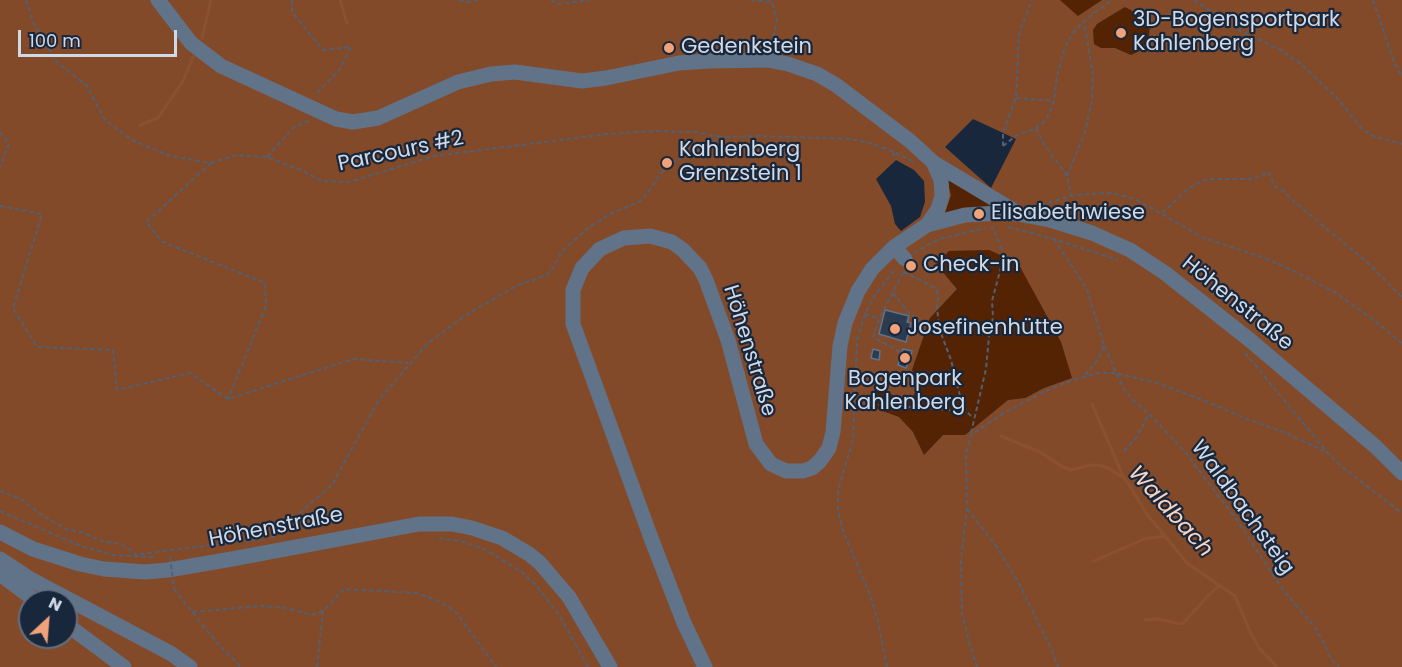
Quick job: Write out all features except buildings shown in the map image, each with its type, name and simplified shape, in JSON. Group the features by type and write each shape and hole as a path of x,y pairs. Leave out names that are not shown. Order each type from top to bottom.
{"street":[{"name":"Höhenstraße","path":"158,0 191,43 221,66 344,121 369,120 452,85 491,74 515,72 582,81 679,63 725,59 767,60 803,68 836,85 915,145 943,190 941,202 927,225"},
{"name":"Höhenstraße","path":"931,168 1018,214 1092,233 1130,250 1165,273 1315,394 1402,473"},
{"name":"Höhenstraße","path":"705,667 684,623 576,334 572,300 579,274 589,258 600,249 624,238 650,236 660,238 683,250 700,268 714,302 728,340 756,444 771,464 795,472 812,468 829,448 833,432 840,346 852,302 864,280 894,247 927,225 965,215 1018,214"},
{"path":"894,247 905,265"},
{"name":"Höhenstraße","path":"0,532 53,556 104,569 122,571 168,570 419,524 452,524 488,532 529,554 554,578 579,613 610,667"},
{"path":"0,559 32,580 170,653 190,667"},
{"path":"0,574 20,589"},
{"path":"78,633 124,667"}],"path":[{"name":"Parcours #2","path":"26,0 34,24 56,61 87,86 105,120 132,140 170,156 211,163 236,155 267,157 303,171 322,182 349,182 434,156 607,134 656,131 698,132 722,137 759,136 851,140 873,144 931,168"},
{"path":"292,0 292,12 323,50 351,47 339,70 305,105"},
{"path":"459,0 468,2 478,0"},
{"path":"551,0 559,4 590,0"},
{"path":"751,0 771,2 777,21 767,60"},
{"path":"1032,0 1019,34 1016,98 1003,132 1003,146 1017,135 1036,128 1046,120 1054,101 1057,76 1065,46 1084,21 1112,0"},
{"path":"1194,0 1242,32 1282,51 1301,64 1338,99 1362,129 1373,136 1402,144"},
{"path":"1373,0 1394,62 1402,77"},
{"path":"1067,176 1085,132 1092,100 1093,75 1084,21"},
{"path":"1016,98 1054,101"},
{"path":"267,157 294,127 326,114"},
{"path":"1036,128 1067,176 1071,196"},
{"path":"0,132 9,144 0,167"},
{"path":"137,555 150,551 271,538 332,485 378,401 428,343 469,313 516,286 546,275 553,268 562,251 588,228 610,213 639,202 666,168 722,137"},
{"path":"892,151 896,160"},
{"path":"211,163 146,222 163,242 265,283 267,306 228,399"},
{"path":"1162,213 1190,187 1207,179 1252,178 1269,172 1274,185 1286,192 1291,199 1368,262 1402,297"},
{"path":"1018,214 1071,196 1113,194 1137,200 1204,238 1262,257 1326,288 1371,318 1402,343"},
{"path":"0,206 42,214 13,308 38,347 113,350 117,390 190,373 228,399"},
{"path":"977,667 962,614 961,560 967,509 966,453 986,369 988,336 993,317 992,301 1003,260 1002,249 992,227"},
{"path":"887,667 878,621 870,595 843,531 838,510 838,490 853,440 857,340 865,314 883,283 905,265 939,239 971,230 992,227 1027,231 1121,261"},
{"name":"Waldbachsteig","path":"1054,238 1087,289 1115,373 1132,399 1184,451 1237,520 1283,590 1314,626 1331,659 1339,667"},
{"path":"900,352 873,337 879,319 905,265"},
{"path":"905,265 934,288 939,296 937,306 939,328 951,360 961,400 973,418"},
{"path":"892,291 909,313 921,322 939,328"},
{"path":"865,314 879,319"},
{"path":"1083,376 1098,359 1104,345"},
{"path":"1242,350 1327,452 1342,467 1402,513"},
{"path":"228,399 353,359 410,363"},
{"path":"971,435 1007,411 1046,391 1083,376 1115,373 1157,383 1200,399 1327,452"},
{"path":"855,405 884,405 967,412"},
{"path":"1124,452 1136,438 1149,414"},
{"path":"0,491 21,499 40,514 68,530 81,532 102,541 121,544 137,555"},
{"path":"967,509 994,543 1016,578 1052,650 1058,667"},
{"path":"0,511 81,546 112,555 137,555 150,558"},
{"path":"433,536 464,542 486,550 522,572 537,585 561,618 588,667"},
{"path":"271,538 285,549"},
{"path":"170,557 174,589 217,643 241,667"},
{"path":"193,612 261,606 286,608 312,615 323,611 344,590 416,593 455,610 496,667"},
{"path":"317,667 323,611"}],"shaded area":[{"path":"0,0 1060,0 1078,16 1102,0 1402,0 1402,667 0,667","holes":["1125,7 1150,21 1149,37 1141,50 1131,55 1115,48 1101,48 1094,44 1093,30 1097,24","973,119 1016,139 991,188 945,147","896,160 914,170 924,181 925,202 920,217 901,231 895,224 891,206 876,179","947,179 997,207 945,213 951,195","989,250 1018,263 1061,342 1072,378 1025,398 1008,400 965,435 943,435 924,455 913,432 899,417 866,405 876,388 900,398 912,397 921,384 912,370 930,318 957,289 936,264 949,251"]},
{"path":"1060,0 1102,0 1078,16"},
{"name":"3D-Bogensportpark Kahlenberg","path":"1125,7 1150,21 1149,37 1141,50 1131,55 1115,48 1101,48 1094,44 1093,30 1097,24"},
{"path":"947,179 997,205 944,214"},
{"name":"Elisabethwiese","path":"989,250 1019,263 1061,342 1073,378 1044,388 1025,398 1008,400 965,435 943,435 924,455 913,432 866,405 876,388 900,398 912,397 921,385 919,378 912,370 930,318 957,289 936,264 949,251"}],"waterway":[{"path":"202,38 211,0"},
{"path":"340,0 347,23"},
{"path":"140,125 158,118 183,81 193,57"},
{"path":"1092,404 1124,478"},
{"name":"Waldbach","path":"1001,436 1040,452 1071,470 1099,465 1124,478 1146,513 1187,563 1235,596 1251,634 1260,649 1277,667"},
{"path":"1094,561 1144,539 1165,536"},
{"path":"1145,620 1159,619 1183,623 1220,585"}],"place":[{"name":"3D-Bogensportpark Kahlenberg","path":"1121,33"},
{"name":"Gedenkstein","path":"669,48"},
{"name":"Kahlenberg Grenzstein 1","path":"667,163"},
{"name":"Elisabethwiese","path":"979,214"},
{"name":"Check-in","path":"911,266"},
{"name":"Josefinenhütte","path":"895,329"},
{"name":"Bogenpark Kahlenberg","path":"905,358"}]}
